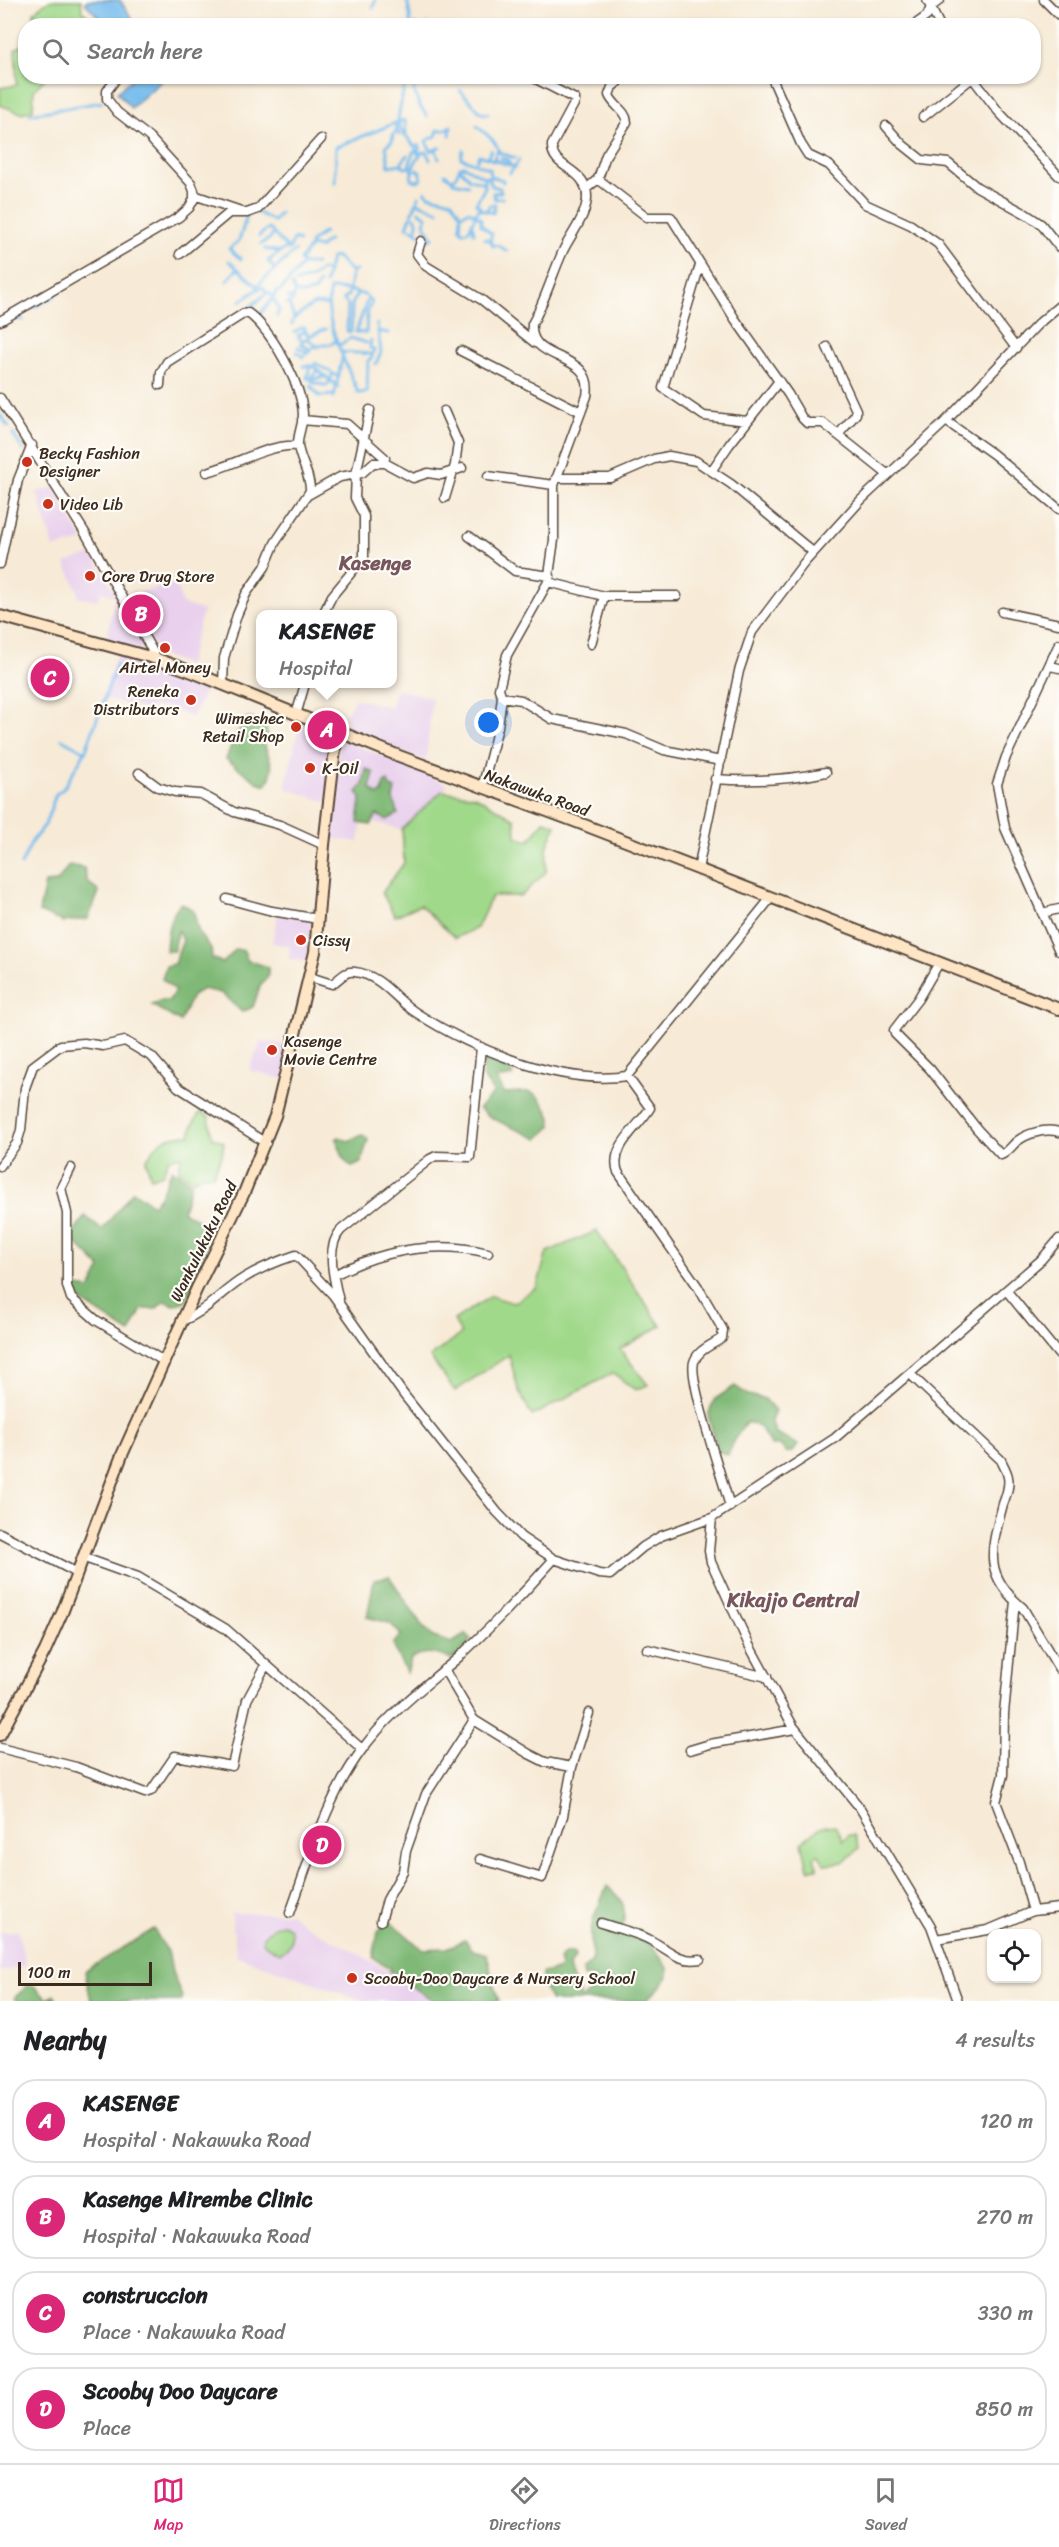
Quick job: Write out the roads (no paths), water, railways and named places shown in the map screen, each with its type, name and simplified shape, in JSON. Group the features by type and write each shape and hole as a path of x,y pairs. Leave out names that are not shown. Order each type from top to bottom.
{"main road":[{"name":"Nakawuka Road","path":"0,615 157,659 337,732 1059,1009"},
{"name":"Wankulukuku Road","path":"0,1735 45,1651 122,1455 266,1143 285,1084 315,952 337,732"}],"street":[{"path":"929,4 940,0"},
{"path":"1044,0 1059,15"},
{"path":"924,18 927,16 929,4"},
{"path":"929,4 936,18"},
{"path":"0,321 179,217 192,203 194,195 191,183 171,160 109,102 108,91 113,84"},
{"path":"536,343 532,334 532,324 563,251 587,204 586,189 578,175 556,159 552,150 552,145 575,99 546,84"},
{"path":"586,189 598,179 606,155 627,122 625,114 612,102 609,95 616,84"},
{"path":"775,84 801,144 808,154 829,165 865,204 911,225 938,244 1016,348"},
{"path":"923,117 963,84"},
{"path":"977,84 998,111 1059,176"},
{"path":"886,126 902,144 922,160 948,163 976,187 1041,224 1059,247"},
{"path":"180,254 229,213 248,213 258,209 321,139"},
{"path":"598,179 647,217 671,217 700,265 802,418 807,423 823,423 887,474"},
{"path":"194,195 248,213"},
{"path":"421,241 417,254 426,266 482,300 536,343 574,365 587,377 589,383 587,396 555,482 554,540 549,579 507,656 499,689 502,698 490,761 482,788"},
{"path":"700,265 663,388 704,416 747,421"},
{"path":"698,869 739,671 752,632 813,552 887,474 946,421 1059,306"},
{"path":"160,385 161,372 167,362 248,313 289,368 302,403 298,446 310,491 275,543 266,567 246,594 224,658 223,685"},
{"path":"827,347 856,410 856,414 838,435"},
{"path":"461,351 581,412"},
{"path":"712,470 779,381"},
{"path":"0,398 32,445 87,536 157,659"},
{"path":"325,610 332,596 364,557 364,516 355,498 356,474 370,410"},
{"path":"444,411 458,443 445,498"},
{"path":"302,420 347,424 385,458"},
{"path":"946,421 993,454 1059,509"},
{"path":"0,564 18,480 32,445"},
{"path":"207,472 231,466 280,446 298,446"},
{"path":"488,476 555,482 610,478 654,459 669,456 702,464 712,470 813,552"},
{"path":"307,495 340,477 362,473 373,463 385,463 413,478 428,473 441,475 462,468"},
{"path":"469,536 515,571 604,596 677,596"},
{"path":"591,644 604,596"},
{"path":"1002,612 1059,624"},
{"path":"1059,644 1054,667 1006,757 997,784 1005,828 1059,951"},
{"path":"296,715 304,688"},
{"path":"502,698 521,700 552,719 626,734 664,750 721,761"},
{"path":"715,779 737,781 792,778 825,772"},
{"path":"139,773 158,787 176,792 201,794 234,812 280,825 324,845"},
{"path":"227,899 272,911 318,919"},
{"path":"310,977 332,984 348,972 358,972 388,987 416,1012 481,1047 507,1057 578,1077 627,1076 770,899"},
{"path":"1042,913 1059,909"},
{"path":"939,963 918,999 894,1030 895,1034 930,1069 977,1129 1001,1155 1019,1140 1030,1135 1045,1130 1059,1132"},
{"path":"0,1166 17,1143 21,1130 25,1088 33,1066 61,1045 72,1043 103,1046 125,1041 152,1057 178,1087 266,1143"},
{"path":"339,1304 334,1275 333,1247 340,1230 430,1159 436,1156 470,1157 481,1047"},
{"path":"627,1076 650,1108 621,1145 615,1164 618,1172 692,1278 723,1330 722,1338 700,1352 694,1362 705,1423 730,1507"},
{"path":"71,1168 61,1188 67,1213 67,1286 70,1298 96,1320 165,1362"},
{"path":"182,1322 197,1316 243,1278 281,1259 296,1255 339,1304 404,1395 497,1512 521,1537 554,1559 599,1574 610,1575 643,1546 661,1536 712,1518 835,1438 1041,1260 1059,1239"},
{"path":"334,1275 372,1257 394,1251 454,1247 488,1253"},
{"path":"1006,1290 1059,1355"},
{"path":"910,1374 1001,1460 1008,1474 1009,1485 992,1558 994,1571 1015,1601 1023,1608 1059,1669"},
{"path":"712,1518 709,1551 711,1562 740,1628 795,1729 846,1788 892,1859 936,1940 958,2001"},
{"path":"0,1533 77,1573"},
{"path":"82,1557 138,1577 236,1636 362,1749"},
{"path":"290,1913 334,1797 362,1749 404,1705 517,1599 554,1559"},
{"path":"1015,1601 1004,1713 1003,1775 996,1802 1019,1862 1033,1911"},
{"path":"647,1649 767,1677"},
{"path":"0,1748 76,1767 145,1793 151,1791 175,1756 232,1766 248,1700 266,1665"},
{"path":"444,1669 474,1720 529,1754 545,1761 572,1767"},
{"path":"480,1859 542,1878 563,1816 572,1767 589,1713"},
{"path":"381,1921 387,1900 403,1871 406,1851 426,1794 474,1720"},
{"path":"690,1750 710,1744 795,1729"},
{"path":"936,1940 1000,1927 1033,1911 1059,1908"},
{"path":"601,1923 652,1941 667,1952 690,1961 700,1959"}],"water":[{"path":"87,0 120,0 132,18 99,18 85,3"},
{"path":"126,84 158,84 131,108 117,92"}],"waterway":[{"path":"373,8 375,0"},
{"path":"407,0 410,18"},
{"path":"335,183 336,147 398,122 404,84"},
{"path":"412,84 419,105 427,116"},
{"path":"460,90 481,113 488,114"},
{"path":"30,114 102,102"},
{"path":"397,122 405,120 406,136 415,147 419,145 420,147 417,153 426,152"},
{"path":"398,122 404,136"},
{"path":"395,124 399,135"},
{"path":"440,147 431,151 426,141 436,136 438,130 445,130 451,126 450,135"},
{"path":"477,126 493,141 500,153 515,158"},
{"path":"397,130 392,141 386,146 389,166 401,164"},
{"path":"493,161 498,149"},
{"path":"413,171 409,167 413,152 416,150"},
{"path":"436,150 439,159"},
{"path":"463,150 461,158 490,169 490,176 503,180 503,182"},
{"path":"487,158 491,150"},
{"path":"427,153 430,160"},
{"path":"416,170 420,172 421,179 418,181 412,180 412,173 421,154"},
{"path":"407,155 401,164 405,168 409,167"},
{"path":"477,160 479,155 515,167"},
{"path":"501,158 509,161 509,165"},
{"path":"510,173 519,160"},
{"path":"445,174 451,179 455,178 460,167 464,166 485,178"},
{"path":"460,169 470,179 485,183"},
{"path":"461,215 468,211 476,214 480,207 476,204 485,187 485,177 489,178 492,186 500,188 501,192 493,193 495,199 502,198"},
{"path":"453,178 453,182 468,185"},
{"path":"425,191 428,195 452,201 461,215 460,228 463,232 469,230 476,214"},
{"path":"419,196 407,227 428,240 433,238 424,223 427,217 419,211"},
{"path":"417,202 438,211"},
{"path":"479,209 493,213 495,204 490,205 486,211"},
{"path":"256,212 274,221 280,213"},
{"path":"241,259 229,249 239,241 247,215"},
{"path":"476,215 481,219 481,225 492,234 490,240"},
{"path":"415,217 418,224 416,231"},
{"path":"470,227 473,227 474,233"},
{"path":"259,236 269,228 273,233"},
{"path":"324,232 310,243 311,246 319,248 329,240"},
{"path":"261,244 271,238 273,233 289,250 294,239 299,241"},
{"path":"485,239 490,240 493,246 498,245 507,251"},
{"path":"303,264 300,260 311,246"},
{"path":"275,269 268,261 286,248"},
{"path":"265,249 281,252"},
{"path":"277,316 279,309 270,293 267,293 263,287 258,289 257,286 295,251"},
{"path":"325,284 331,258 337,257 352,272"},
{"path":"229,261 257,286"},
{"path":"280,291 303,264 316,264"},
{"path":"227,281 237,269"},
{"path":"296,282 311,278 321,270 328,272"},
{"path":"356,270 352,272 349,290 330,289 328,301 336,341 358,393"},
{"path":"295,292 303,294 315,291 319,283"},
{"path":"288,298 294,297 295,292 292,285"},
{"path":"241,301 258,289"},
{"path":"349,290 365,295 372,302 367,312 366,333 356,332 368,299"},
{"path":"349,290 348,296 343,299 348,305 347,331 351,332 352,305 357,293"},
{"path":"264,323 259,315 277,291"},
{"path":"249,308 267,293"},
{"path":"23,313 55,296"},
{"path":"287,304 293,301 292,297"},
{"path":"289,304 294,318 292,324"},
{"path":"294,318 314,304 326,305"},
{"path":"9,321 15,318 23,320"},
{"path":"376,364 381,352 377,324"},
{"path":"295,332 301,328 305,328 305,331"},
{"path":"318,347 307,338 302,341 298,336 305,331 309,336 326,329"},
{"path":"378,331 388,333"},
{"path":"340,345 350,338 367,343"},
{"path":"297,352 303,357 313,347 331,344 337,340"},
{"path":"371,340 370,348 374,350 373,354"},
{"path":"301,343 310,350"},
{"path":"298,347 308,353"},
{"path":"342,352 372,354 372,358 368,361 367,392 359,393"},
{"path":"334,397 343,354"},
{"path":"315,363 339,377"},
{"path":"303,366 313,366 338,387"},
{"path":"307,378 310,366"},
{"path":"309,379 318,371"},
{"path":"312,382 327,386 333,374"},
{"path":"312,379 325,377"},
{"path":"311,386 319,396 334,395"},
{"path":"0,415 9,427"},
{"path":"13,434 23,450"},
{"path":"21,865 32,841 45,825 56,794 63,789 85,752 117,664"},
{"path":"62,739 84,751"}],"place":[{"name":"Becky Fashion Designer","path":"27,462"},
{"name":"Video Lib","path":"48,504"},
{"name":"Core Drug Store","path":"90,576"},
{"name":"Kasenge Mirembe Clinic","path":"141,614"},
{"name":"Airtel Money","path":"165,648"},
{"name":"construccion","path":"50,678"},
{"name":"Reneka Distributors","path":"191,700"},
{"name":"Wimeshec Retail Shop","path":"296,727"},
{"name":"KASENGE","path":"327,730"},
{"name":"K-Oil","path":"310,768"},
{"name":"Cissy","path":"301,940"},
{"name":"Kasenge Movie Centre","path":"272,1050"},
{"name":"Scooby Doo Daycare","path":"322,1845"},
{"name":"Scooby-Doo Daycare & Nursery School","path":"352,1978"}],"district":[{"name":"Kasenge","path":"375,563"},
{"name":"Kikajjo Central","path":"793,1600"}]}
